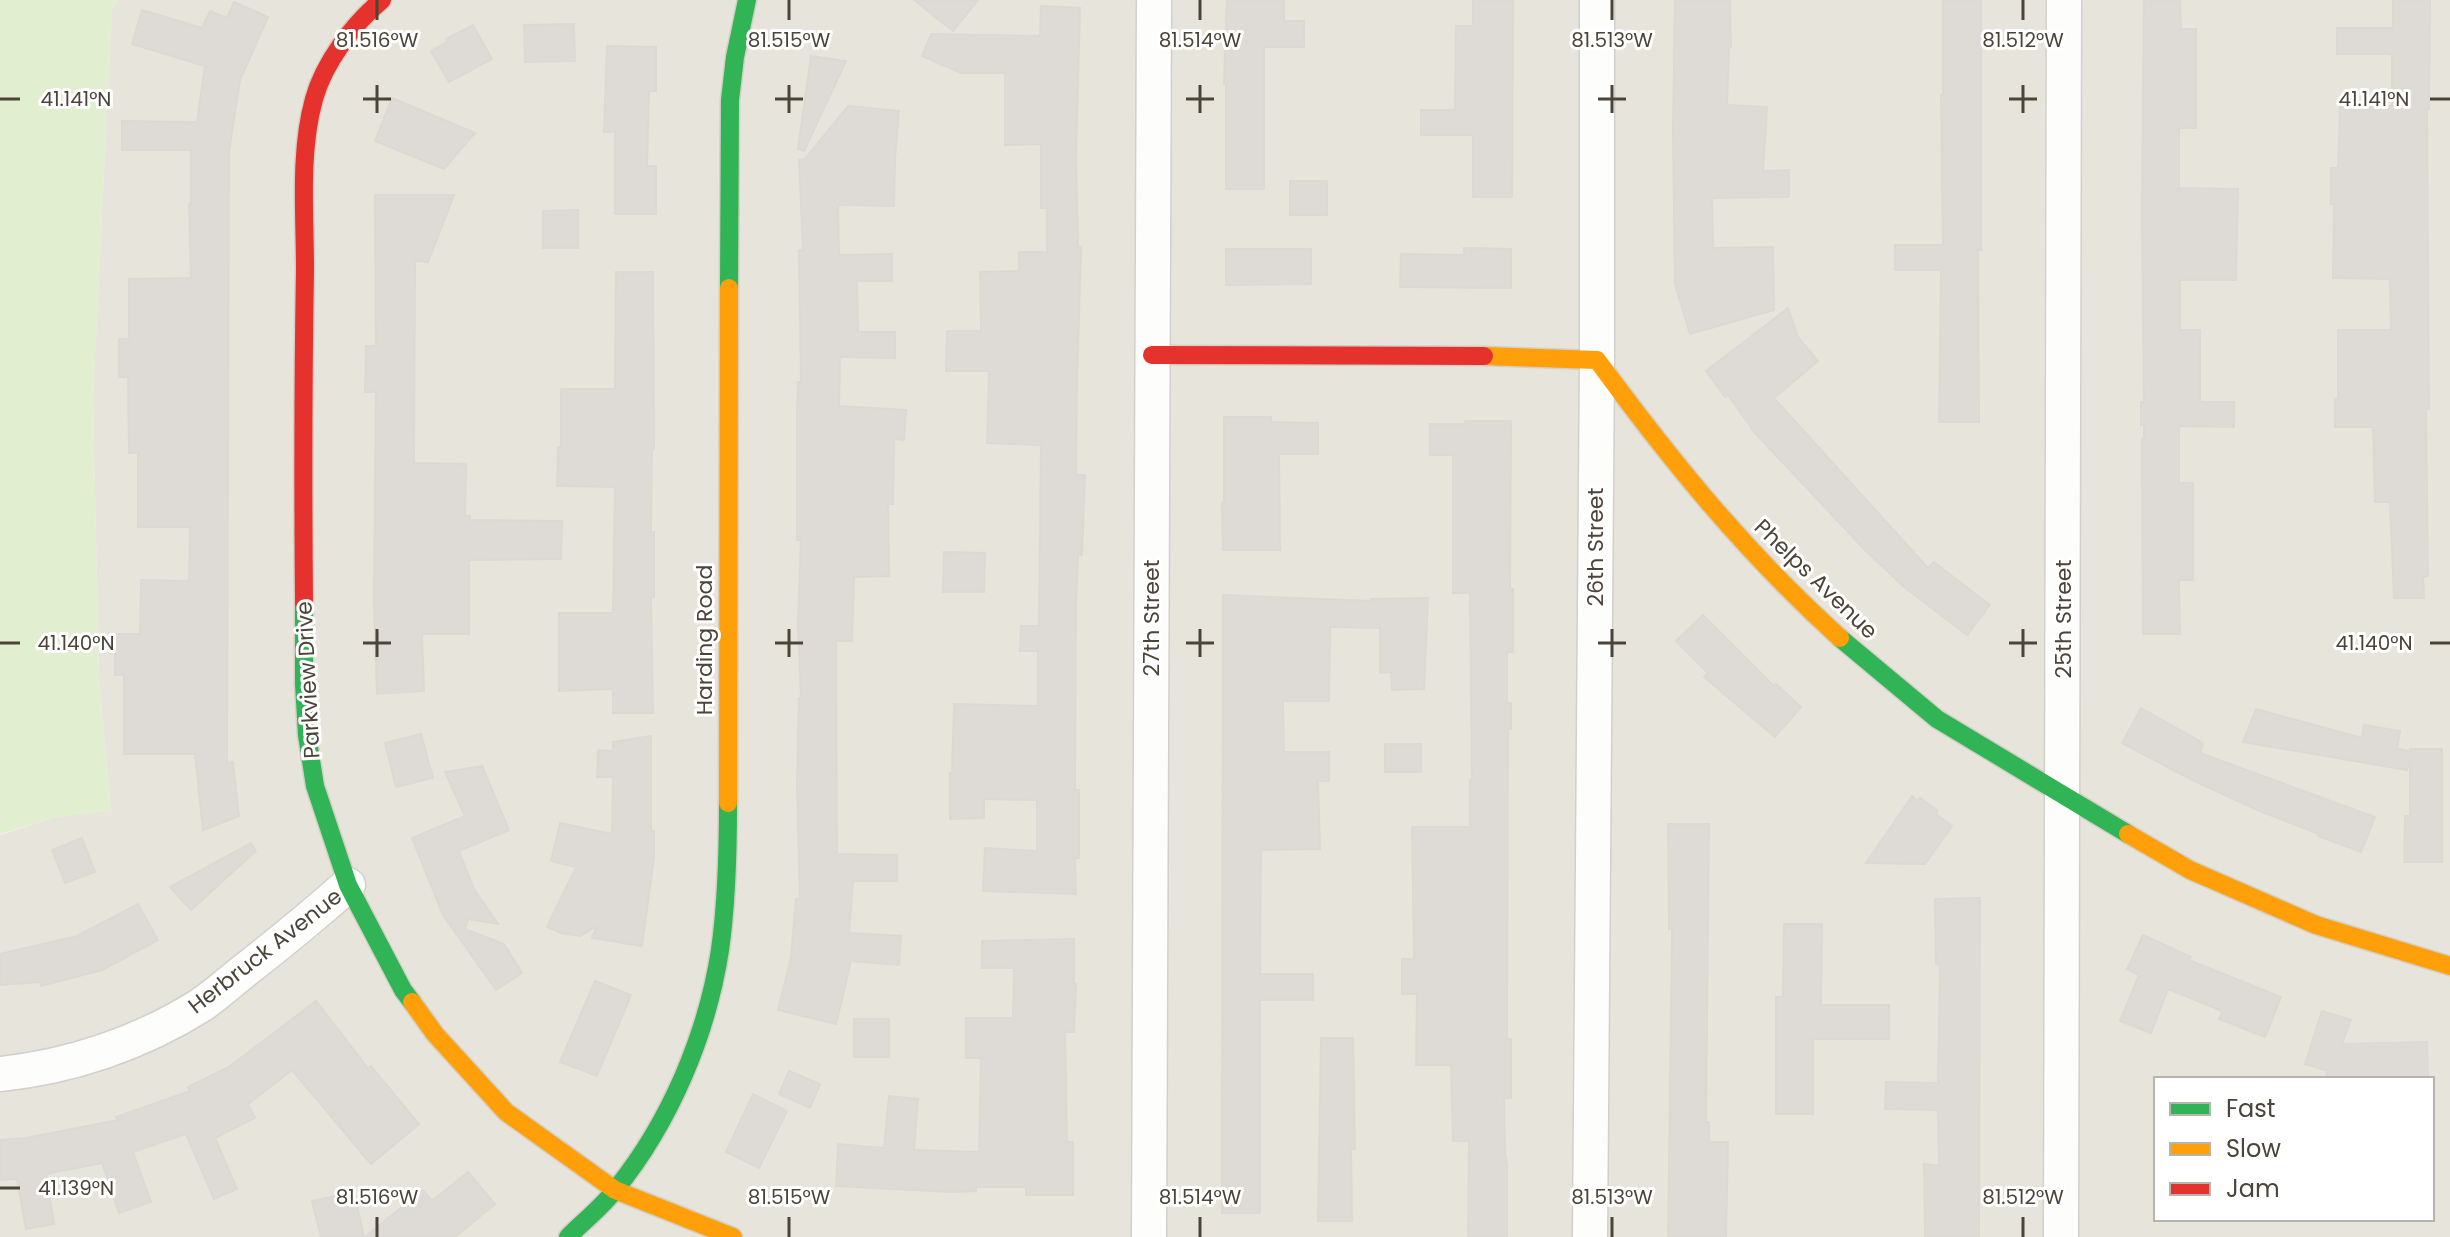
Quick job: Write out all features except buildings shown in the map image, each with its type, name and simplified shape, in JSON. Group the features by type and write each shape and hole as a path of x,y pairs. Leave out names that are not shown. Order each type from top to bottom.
{"street":[{"name":"Parkview Drive","path":"382,0 346,40 324,74 314,100 306,150 303,400 305,709 315,786 348,885 403,990 435,1034 506,1112 615,1190 733,1237"},
{"name":"27th Street","path":"1149,1237 1154,0"},
{"name":"26th Street","path":"1590,1237 1597,0"},
{"name":"25th Street","path":"2061,1237 2064,0"},
{"name":"Harding Road","path":"568,1237 615,1190 675,1094 702,1027 717,968 724,917 728,815 729,129 743,1"},
{"path":"1152,355 1484,356 1597,360"},
{"name":"Phelps Avenue","path":"1597,360 1661,447 1736,536 1797,599 1862,658 1937,719 2165,857 2265,905 2367,942 2450,966"},
{"name":"Herbruck Avenue","path":"0,1074 29,1071 96,1054 157,1030 214,995 301,927 348,885"}],"shaded area":[{"path":"117,0 2450,0 2450,1237 0,1237 0,835 56,817 111,810 99,680 93,398 112,10"}],"green space":[{"path":"0,0 117,0 112,10 93,398 99,680 111,811 56,817 0,834"}],"traffic: fast":[{"path":"729,288 730,100 747,0"},
{"path":"304,604 307,735 315,786 348,885 412,1002"},
{"path":"1840,638 1937,719 2128,834"},
{"path":"568,1237 611,1196 635,1163 669,1106 696,1045 720,950 727,876 728,803"}],"traffic: slow":[{"path":"728,803 729,288"},
{"path":"1484,356 1597,360 1711,505 1772,573 1840,638"},
{"path":"2128,834 2190,870 2316,925 2450,966"},
{"path":"412,1002 435,1034 506,1112 615,1190 733,1237"}],"traffic: jam":[{"path":"304,604 306,141 314,99 332,58 350,32 382,0"},
{"path":"1152,355 1484,356"}]}
